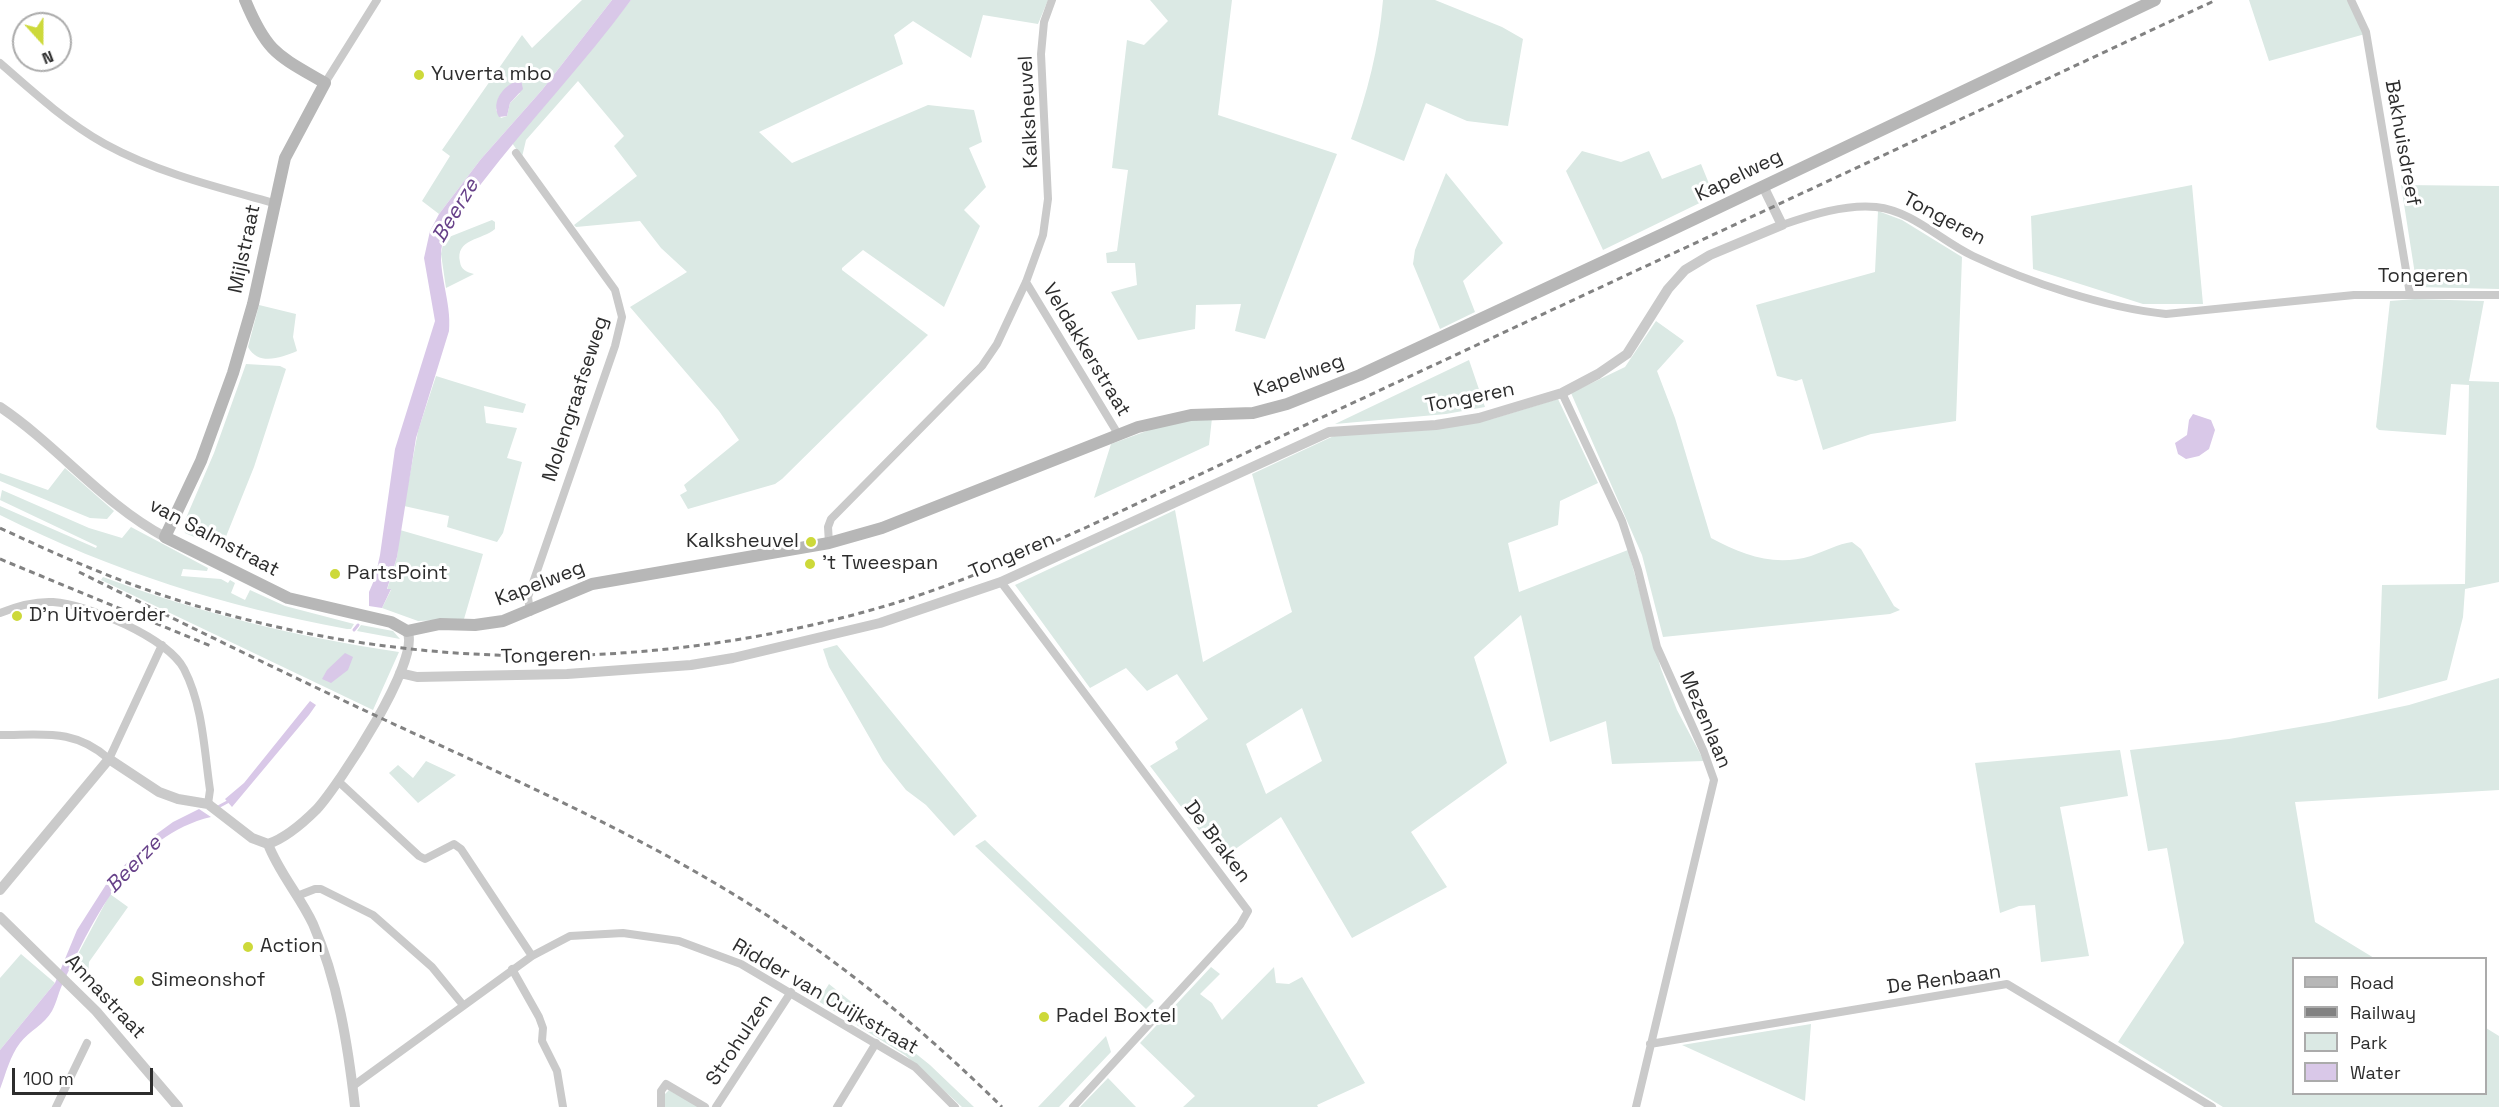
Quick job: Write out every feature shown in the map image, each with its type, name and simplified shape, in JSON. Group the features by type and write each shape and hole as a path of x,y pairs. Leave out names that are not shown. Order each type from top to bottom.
{"main road":[{"path":"245,0 261,35 272,51 325,83"},
{"name":"Kapelweg","path":"407,632 440,624 489,624 530,612 575,589 592,584 830,543 882,528 1118,434 1182,417 1253,413 1287,404 1360,375 2155,0"},
{"name":"Mijlstraat","path":"165,537 201,460 233,374 253,304 274,203 292,140 325,83"},
{"name":"van Salmstraat","path":"165,537 288,598 392,621 407,632"}],"street":[{"path":"325,83 377,0"},
{"name":"Kalksheuvel","path":"830,543 828,527 831,519 990,355 1026,282 1042,235 1048,199 1049,169 1041,54 1044,22 1052,0"},
{"name":"Bakhuisdreef","path":"2351,0 2366,32 2410,294"},
{"path":"0,63 67,119 104,143 174,176 274,203"},
{"name":"Molengraafseweg","path":"516,153 615,290 622,317 615,346 528,597 530,612"},
{"path":"1763,186 1782,225"},
{"name":"Tongeren","path":"400,673 417,677 538,675 631,670 712,662 819,640 880,623 1001,582 1329,432 1436,425 1479,418 1562,393 1598,374 1627,354 1668,289 1685,270 1710,255 1782,225 1847,208 1876,207 1899,212 1971,255 1996,267 2136,311 2187,313 2354,295 2499,296"},
{"name":"Veldakkerstraat","path":"1026,282 1118,434"},
{"name":"Mezenlaan","path":"1562,393 1622,521 1638,570 1657,647 1704,752 1713,780 1636,1107"},
{"name":"van Salmstraat","path":"0,407 52,447 132,517 165,537"},
{"name":"De Braken","path":"1001,582 1248,911 1240,925 1073,1107"},
{"path":"0,613 33,603 65,603 99,614 162,645 183,668 197,702 210,790 210,805"},
{"path":"0,735 74,737 99,750 109,759 170,797 210,805 222,812 252,838 268,844 282,838 307,818 338,781 376,722 400,673 410,644 407,632"},
{"path":"0,890 109,759 162,645"},
{"path":"338,781 419,856 425,859 454,844 461,849 532,956"},
{"path":"268,844 276,864 311,921 329,966 353,1086 355,1107"},
{"path":"297,897 315,889 321,889 373,915 432,967 463,1005"},
{"name":"Annastraat","path":"0,917 96,1011 178,1107"},
{"name":"Ridder van Cuijkstraat","path":"353,1086 512,969 570,936 584,933 646,935 679,940 711,951 791,992 915,1067 955,1107"},
{"path":"512,969 539,1017 543,1028 542,1041 557,1071 563,1107"},
{"name":"De Renbaan","path":"1650,1044 2007,984 2212,1107"},
{"name":"Strohulzen","path":"716,1107 791,992"},
{"path":"56,1107 87,1043"},
{"path":"837,1107 876,1043"},
{"name":"Strohulzen","path":"661,1107 661,1091 666,1084 705,1107"}],"green space":[{"path":"582,0 612,0 542,90 481,159 439,214 422,201 450,156 442,150 522,35 532,48","holes":["520,93 510,103 507,116 501,118 496,110 499,97"]},
{"path":"631,0 1048,0 1038,24 983,15 971,58 913,21 894,35 903,64 759,132 792,163 928,105 974,110 982,142 969,148 986,187 964,210 980,226 944,307 863,250 842,268 928,335 782,479 775,484 688,509 680,495 687,491 684,485 739,440 719,411 630,307 687,272 661,248 640,221 576,227 574,225 637,176 614,146 624,136 578,81 526,140 522,157 512,143"},
{"path":"1150,0 1232,0 1218,115 1337,154 1265,339 1235,331 1241,304 1196,305 1195,329 1138,340 1111,292 1137,285 1135,263 1107,263 1106,253 1117,251 1128,170 1112,168 1127,40 1144,45 1168,21"},
{"path":"1383,0 1435,0 1502,27 1523,39 1508,126 1467,121 1426,103 1404,161 1351,139 1372,71"},
{"path":"2249,0 2349,0 2365,34 2269,61"},
{"path":"1582,151 1621,162 1649,151 1662,179 1701,164 1714,196 1603,250 1566,171"},
{"path":"1446,173 1503,243 1463,281 1475,312 1440,329 1413,264 1415,250"},
{"path":"2192,185 2203,304 2143,304 2033,269 2031,216"},
{"path":"2401,185 2499,186 2499,289 2417,287"},
{"path":"1878,211 1902,220 1962,257 1956,421 1871,434 1823,450 1802,379 1796,381 1777,376 1756,305 1875,272"},
{"path":"492,220 495,222 495,229 465,244 460,254 463,269 474,274 446,288 441,254 444,239"},
{"path":"2415,299 2484,301 2469,381 2499,382 2499,582 2465,589 2463,617 2447,680 2378,699 2382,585 2465,584 2469,385 2451,384 2446,435 2379,430 2376,427 2390,301"},
{"path":"259,305 296,314 293,337 297,351 270,359 258,357 252,353 248,347"},
{"path":"1656,321 1684,341 1657,371 1675,418 1711,538 1735,550 1772,560 1811,556 1852,542 1861,549 1894,606 1900,610 1890,614 1663,637 1642,555 1571,393 1625,367"},
{"path":"1469,360 1485,407 1446,414 1335,424"},
{"path":"246,364 280,366 286,369 254,467 221,549 185,533 183,525 214,453"},
{"path":"436,376 526,404 523,413 484,406 486,423 517,428 507,458 522,462 503,533 497,542 447,527 449,516 404,506 418,431"},
{"path":"1558,399 1598,483 1560,501 1558,525 1508,543 1519,592 1628,550 1661,669 1677,710 1704,761 1612,764 1606,721 1550,742 1521,615 1474,657 1507,763 1411,832 1447,887 1352,938 1281,817 1221,859 1150,766 1178,749 1175,742 1208,719 1177,674 1147,691 1126,668 1090,688 1015,585 1175,510 1203,662 1292,612 1252,474 1338,434 1492,419","holes":["1302,708 1322,761 1266,794 1246,744"]},
{"path":"1212,418 1209,445 1094,498 1111,444 1166,424"},
{"path":"65,468 114,511 107,519 90,518 0,481 0,473 48,490"},
{"path":"2,490 89,528 122,538 131,527 208,568 207,571 183,569 181,576 221,579 228,583 230,580 235,583 231,593 245,600 250,590 285,606 354,624 351,629 347,629 256,610 127,570 85,554 0,515 0,506 96,548 97,546 0,500"},
{"path":"400,530 483,554 464,619 418,621 382,608 391,590 387,590 397,557"},
{"path":"103,577 212,613 323,639 399,652 373,710 101,580"},
{"path":"361,625 393,631 400,639 357,631"},
{"path":"837,645 977,816 954,836 926,805 906,790 883,761 829,667 823,649"},
{"path":"2499,678 2499,790 2295,802 2315,922 2372,957 2292,957 2292,1095 2487,1095 2487,1029 2499,1036 2499,1107 2223,1107 2118,1042 2184,943 2167,848 2148,851 2130,750 2229,739 2329,722 2409,705"},
{"path":"2120,750 2128,796 2060,807 2089,956 2041,962 2035,905 2019,906 2000,913 1975,763"},
{"path":"426,761 456,775 418,803 389,773 398,765 413,778"},
{"path":"985,840 1154,1001 1146,1009 975,846"},
{"path":"110,894 128,907 89,962 88,978 70,969"},
{"path":"21,954 55,983 0,1050 0,978"},
{"path":"1211,967 1220,974 1200,994 1212,1003 1222,1020 1274,967 1276,983 1289,984 1302,977 1365,1083 1317,1105 1318,1107 1183,1107 1195,1096 1140,1043"},
{"path":"829,984 930,1065 974,1107 962,1107 905,1055 818,1001"},
{"path":"1811,1024 1805,1101 1682,1045"},
{"path":"1106,1036 1111,1052 1059,1107 1038,1107"},
{"path":"1108,1078 1136,1107 1080,1107"},
{"path":"669,1090 699,1107 665,1107 664,1095"}],"water":[{"path":"612,0 631,0 464,205 448,228 442,245 441,265 449,331 416,438 397,557 387,589 391,589 382,608 369,606 369,592 380,555 395,449 435,321 424,258 430,231 439,214 481,159 542,90"},
{"path":"521,80 523,89 510,103 507,116 499,117 496,105 498,99 505,89"},
{"path":"2193,414 2211,420 2215,430 2209,449 2199,456 2186,459 2178,454 2175,443 2187,435 2189,420"},
{"path":"345,653 353,657 348,670 331,683 322,679 327,670"},
{"path":"310,701 316,705 309,715 232,807 225,799 244,783"},
{"path":"199,809 211,817 184,827 160,841 120,881 89,930 52,1011 17,1048 8,1065 0,1089 0,1050 55,983 77,930 107,883 151,838 173,822"}],"waterway":[{"name":"Beerze","path":"354,630 358,625"},
{"name":"Beerze","path":"218,807 231,800"}],"railway":[{"path":"0,528 104,574 184,602 295,631 380,645 466,654 552,656 638,652 724,642 808,626 917,596 991,569 1063,538 2216,0"},
{"path":"0,559 211,646"},
{"path":"79,572 308,684 592,817 713,882 791,931 865,986 935,1044 1002,1107"}],"place":[{"name":"Yuverta mbo","path":"419,75"},
{"name":"Kalksheuvel","path":"811,542"},
{"name":"'t Tweespan","path":"810,564"},
{"name":"PartsPoint","path":"335,574"},
{"name":"D'n Uitvoerder","path":"17,616"},
{"name":"Action","path":"248,947"},
{"name":"Simeonshof","path":"139,981"},
{"name":"Padel Boxtel","path":"1044,1017"}]}
